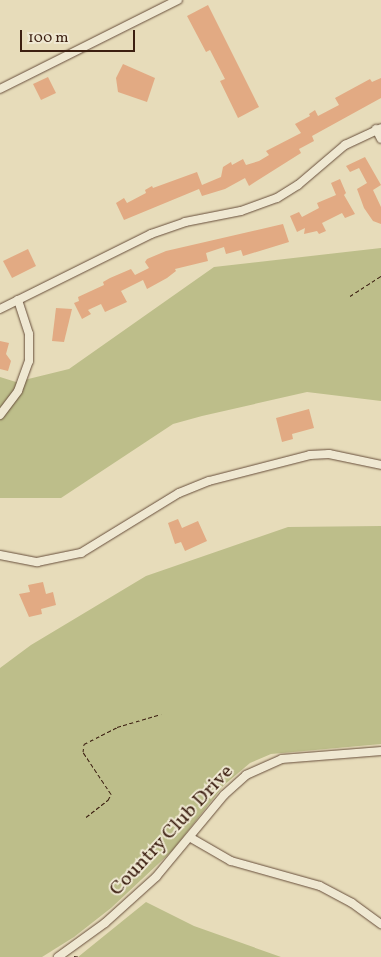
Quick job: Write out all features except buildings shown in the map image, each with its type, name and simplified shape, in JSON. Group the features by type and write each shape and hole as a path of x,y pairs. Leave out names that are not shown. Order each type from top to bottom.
{"street":[{"path":"0,89 178,0"},
{"path":"0,309 151,234 185,222 252,208 277,198 298,185 345,145 379,127 381,138"},
{"path":"0,415 18,391 28,361 29,334 18,300"},
{"path":"0,555 37,562 81,553 179,492 209,481 310,455 328,454 381,465"},
{"name":"Country Club Drive","path":"58,957 105,923 156,877 235,783 262,766 296,756 381,751"},
{"path":"190,838 230,861 320,886 352,903 381,924"}],"path":[{"path":"350,296 381,276"},
{"path":"86,817 108,800 111,794 83,752 84,744 118,727 161,714"}],"green space":[{"path":"381,248 381,401 307,392 202,416 173,424 61,498 0,498 0,377 16,382 69,369 214,267"},
{"path":"381,526 381,744 271,754 250,763 224,785 172,851 111,908 74,937 42,957 0,957 0,668 31,645 146,576 288,527"},
{"path":"146,902 194,926 281,957 78,957"}]}
